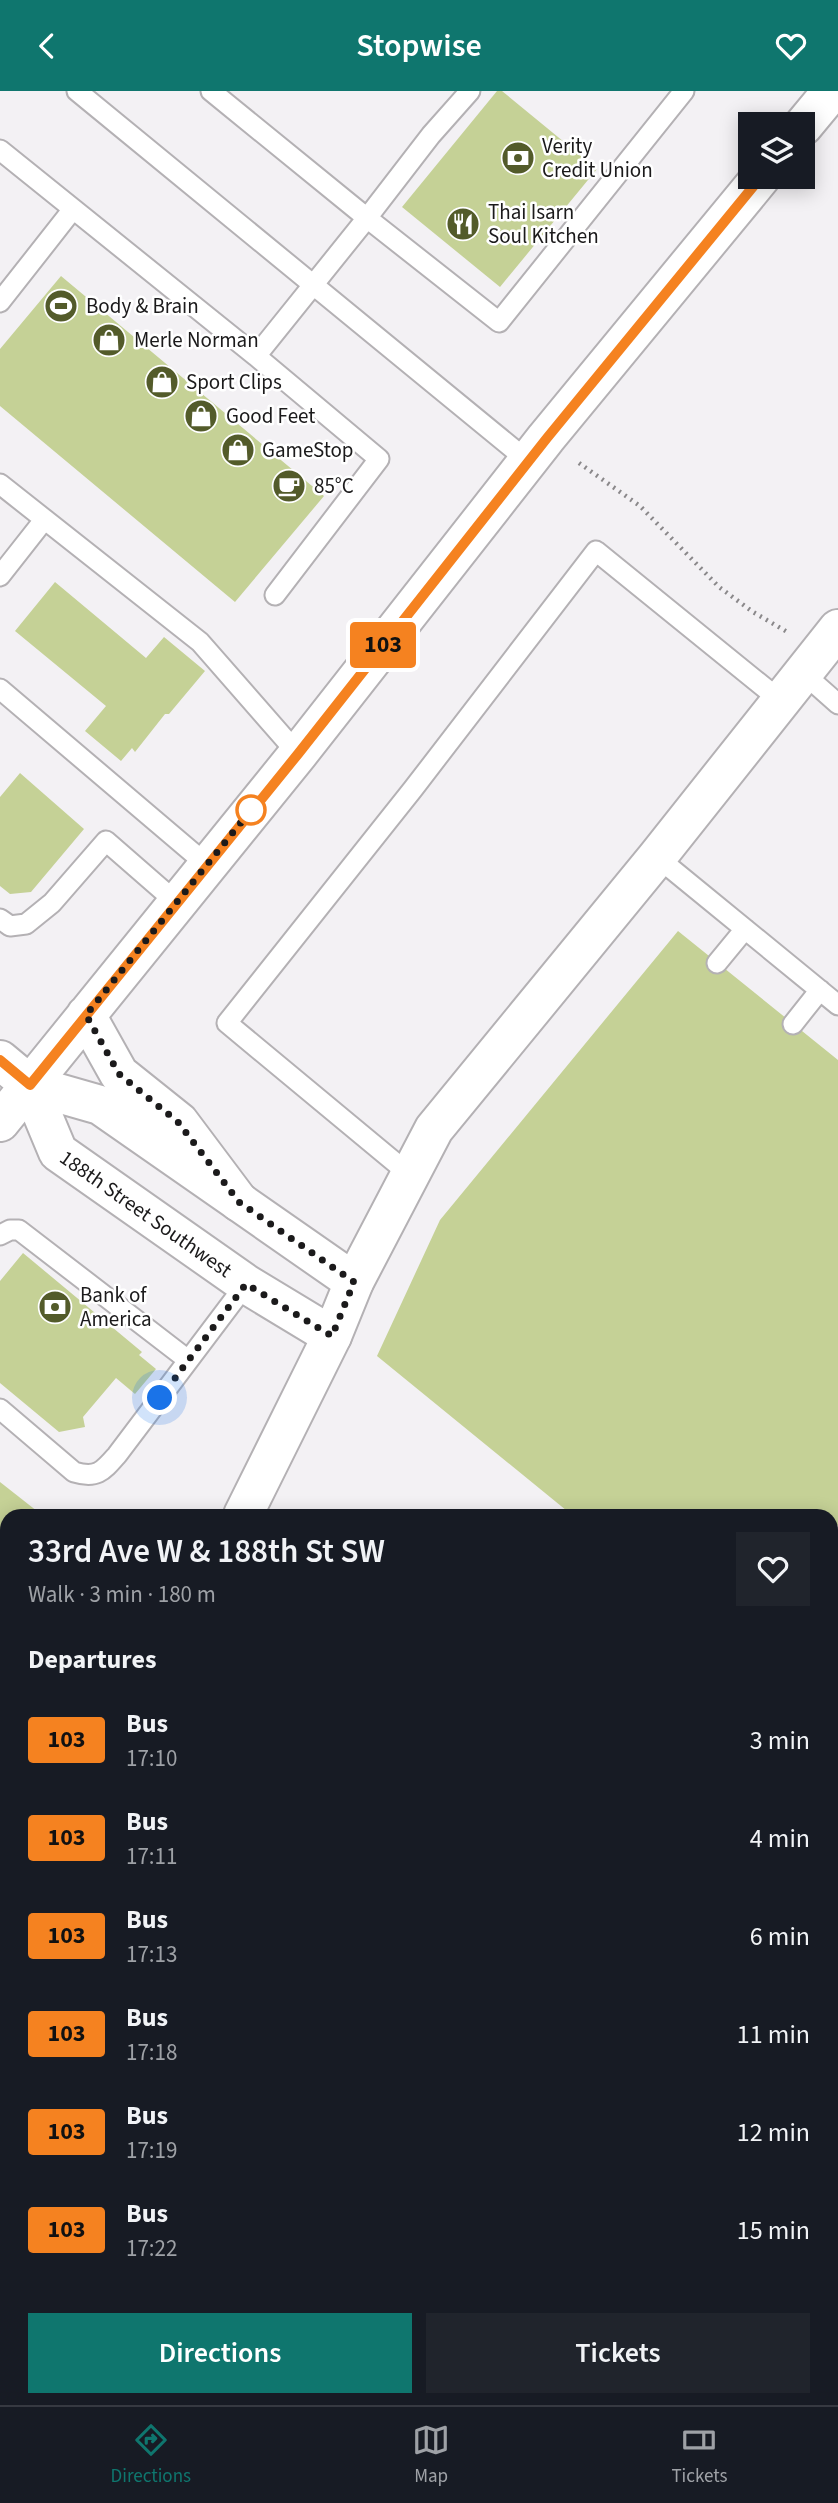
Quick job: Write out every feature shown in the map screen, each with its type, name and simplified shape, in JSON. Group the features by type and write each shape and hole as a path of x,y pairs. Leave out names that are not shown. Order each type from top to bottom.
{"street":[{"path":"815,112 832,91"},
{"path":"0,1122 206,864 298,754 528,461 751,189"},
{"path":"246,1509 332,1336 354,1282 434,1129 657,857 838,629"},
{"path":"86,1015 119,1074 178,1122 239,1202"},
{"name":"188th Street Southwest","path":"0,1060 30,1085 100,1105 354,1282"},
{"name":"188th Street Southwest","path":"30,1085 58,1152 246,1284 332,1336"}],"lane":[{"path":"77,91 528,461"},
{"path":"211,91 499,322 684,91"},
{"path":"256,356 431,135 470,91"},
{"path":"0,150 256,356 379,459 275,594"},
{"path":"0,302 73,209"},
{"path":"0,484 200,642 298,754"},
{"path":"0,576 44,520"},
{"path":"409,1174 227,1023 413,789 596,551 792,687 838,704"},
{"path":"0,689 206,864"},
{"path":"0,919 10,926 26,923 52,903 106,841 176,902"},
{"path":"657,857 838,1005"},
{"path":"718,963 745,929"},
{"path":"793,1024 820,991"},
{"path":"0,1235 10,1230 19,1230 188,1360"},
{"path":"0,1409 74,1472 86,1476 102,1471 117,1455 246,1284"}],"path":[{"path":"579,463 640,506 719,587 793,635"}],"building":[{"path":"497,91 502,91 597,169 500,287 402,207"},
{"path":"61,276 324,496 235,602 0,406 0,349"},
{"path":"55,582 146,658 164,637 205,671 169,714 165,714 135,752 132,748 121,761 85,731 106,706 15,631"},
{"path":"20,773 84,829 31,892 10,894 0,886 0,797"},
{"path":"678,931 838,1060 838,1509 565,1509 377,1356 440,1220"},
{"path":"23,1253 142,1352 139,1355 156,1369 135,1394 116,1378 83,1417 85,1427 59,1432 0,1383 0,1281"},
{"path":"0,1482 34,1509 0,1509"}],"bus line":[{"name":"103","path":"0,1060 30,1085 206,864 298,754 547,438 751,189"}],"place":[{"name":"Verity Credit Union","path":"518,158"},
{"name":"Thai Isarn Soul Kitchen","path":"463,224"},
{"name":"Body & Brain","path":"61,306"},
{"name":"Merle Norman","path":"109,340"},
{"name":"Sport Clips","path":"162,382"},
{"name":"Good Feet","path":"201,416"},
{"name":"GameStop","path":"238,450"},
{"name":"85°C","path":"289,486"},
{"name":"Bank of America","path":"55,1307"}],"route":[{"path":"160,1398 246,1284 332,1336 354,1282 239,1202 178,1122 119,1074 86,1015 251,810"}]}
